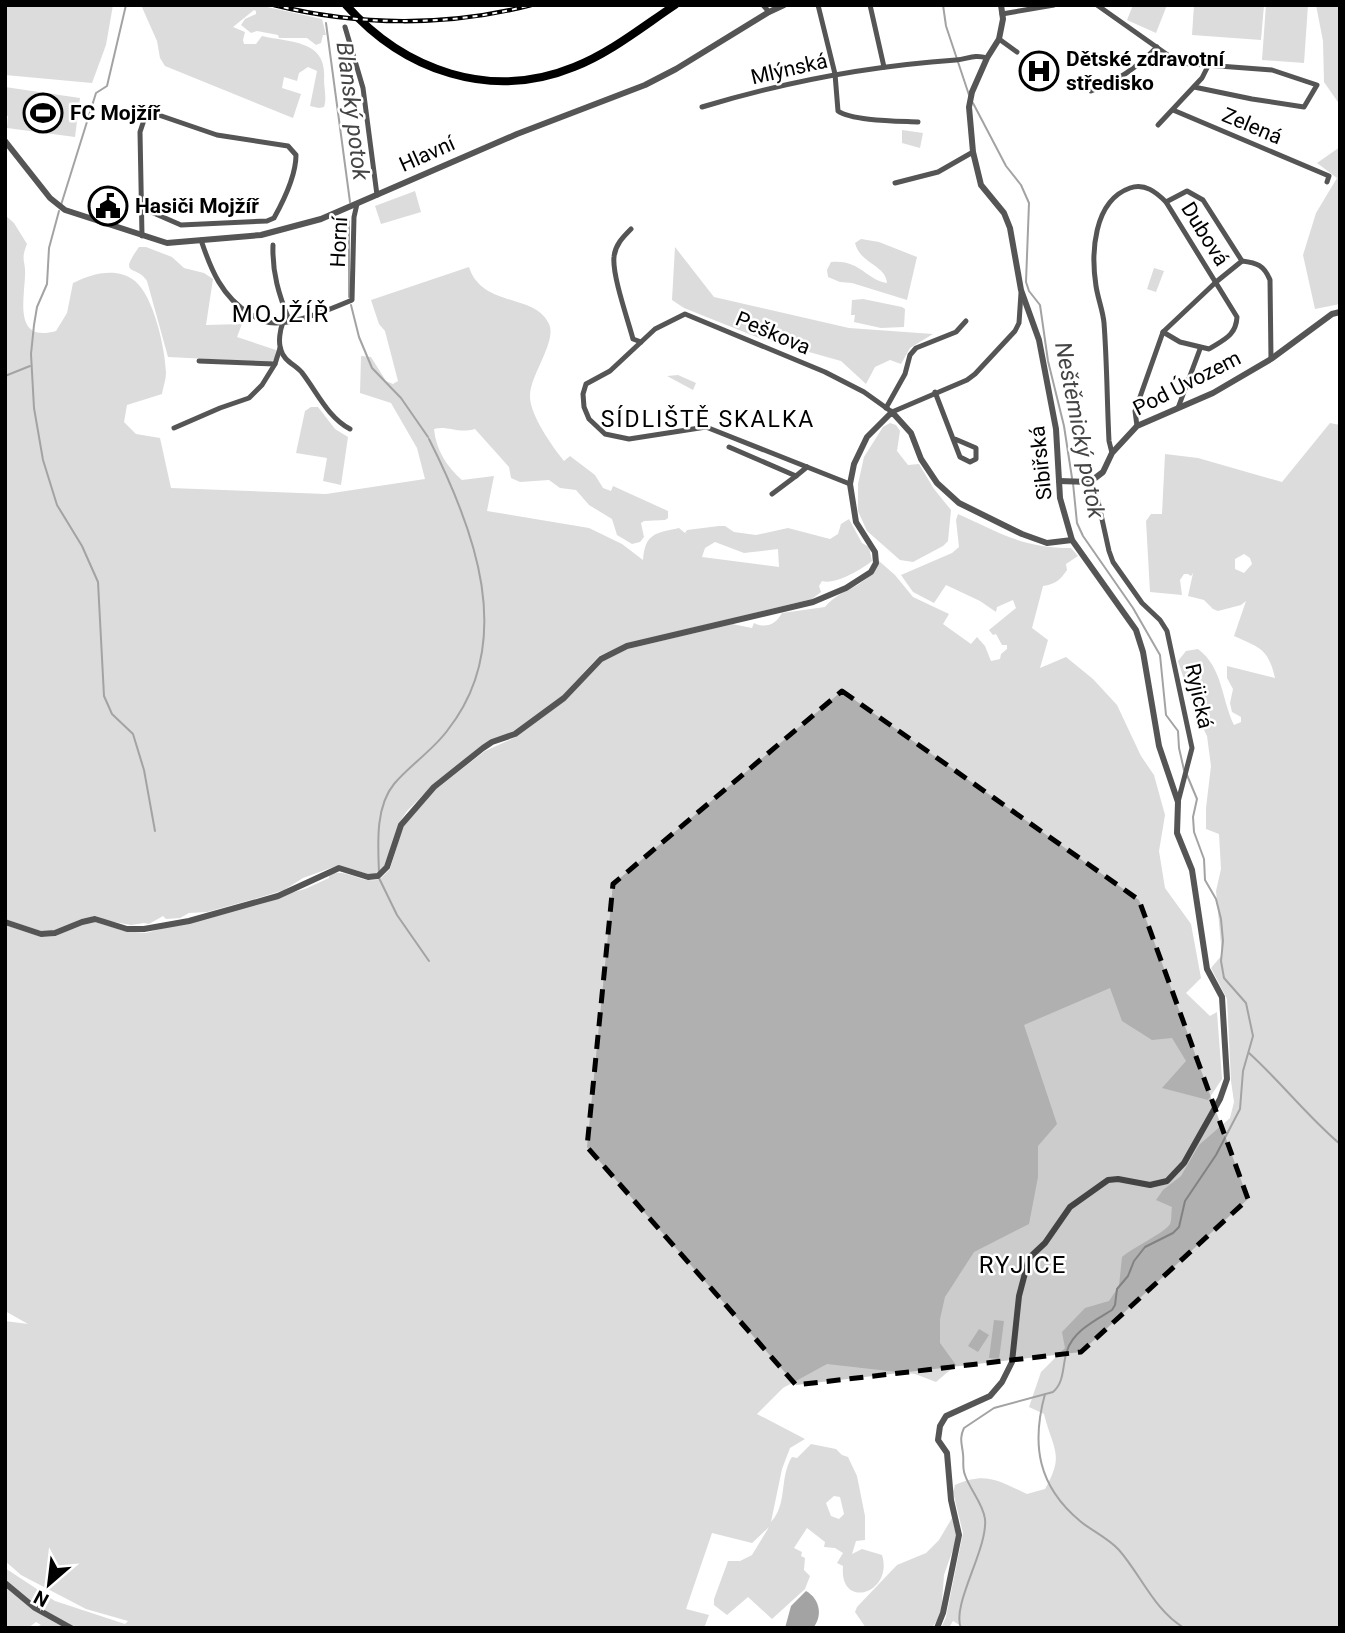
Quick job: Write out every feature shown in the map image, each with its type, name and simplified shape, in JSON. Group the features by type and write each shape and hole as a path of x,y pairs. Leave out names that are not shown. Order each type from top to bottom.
{"main road":[{"path":"346,5 393,47 427,66 460,77 490,81 520,80 554,74 600,54 675,5"}],"street":[{"path":"762,5 769,12"},
{"name":"Hlavní","path":"5,141 58,206 142,236 167,243 278,231 313,222 517,134 622,95 676,69 784,5"},
{"path":"818,5 835,74 836,107 842,115 918,122"},
{"path":"870,5 884,68"},
{"name":"Sibiřská","path":"1001,5 999,39 987,58 970,103 973,152 981,185 1004,213 1010,228 1021,290 1039,340 1056,429 1060,498 1072,540 1136,630 1143,652 1159,746 1178,802"},
{"path":"1002,14 1054,5"},
{"path":"1097,5 1179,63 1272,70 1317,85 1304,107 1194,87"},
{"path":"345,27 363,88 377,195"},
{"path":"999,39 1017,52"},
{"path":"1091,91 1115,82 1136,68 1157,47"},
{"name":"Mlýnská","path":"702,107 835,74 976,55 987,58"},
{"path":"1158,125 1194,87 1209,64"},
{"name":"Zelená","path":"1173,110 1329,176 1327,182"},
{"path":"142,208 181,225 274,218 296,161 293,150 288,146 217,135 147,111 140,132 142,236"},
{"path":"894,183 939,172 973,152"},
{"name":"Dubová","path":"1112,453 1109,441 1104,321 1096,285 1095,250 1100,220 1109,202 1120,192 1137,185 1154,190 1166,202 1237,317 1236,328 1231,335 1209,349 1200,349"},
{"name":"Dubová","path":"1166,202 1187,191 1195,193 1203,200 1242,261"},
{"name":"Horní","path":"286,321 320,313 352,300 354,217 357,204"},
{"path":"631,229 615,251 614,265 634,339 640,342"},
{"path":"201,240 213,273 237,306 264,322 286,321"},
{"path":"174,428 249,398 258,390 275,364 286,321 272,265 273,245"},
{"path":"1137,426 1135,411 1163,332 1242,261 1259,264 1266,269 1270,280 1270,359"},
{"path":"889,410 967,380 1009,339 1019,323 1021,290"},
{"name":"Pod Úvozem","path":"1090,482 1103,472 1112,453 1137,426 1213,393 1270,359 1332,314 1340,312"},
{"name":"Peškova","path":"850,484 705,426 629,439 605,434 597,428 584,407 583,394 586,384 610,371 655,328 685,314 825,372 864,391 889,410"},
{"path":"5,922 41,934 55,933 95,919 127,929 144,929 189,921 278,896 339,868 368,877 378,876 387,867 401,825 434,787 483,748 515,734 564,698 601,659 627,646 813,602 871,572 876,563 875,552 856,522 850,484 854,464 867,437 889,410 905,374 910,355 916,348 956,332 966,321"},
{"path":"1163,332 1200,349 1178,408"},
{"path":"280,348 284,357 303,372 332,415 340,424 350,429"},
{"path":"200,361 275,364"},
{"path":"934,392 960,457 970,462 976,458 976,448 955,439"},
{"path":"889,410 911,433 921,459 937,483 959,503 1022,534 1047,543 1072,540"},
{"path":"729,447 796,476"},
{"path":"772,494 807,467"},
{"path":"1059,481 1090,482"},
{"name":"Ryjická","path":"937,1628 943,1614 959,1535 951,1500 947,1453 938,1440 940,1426 946,1416 990,1396 1002,1382 1012,1362 1019,1296 1029,1258 1045,1243 1070,1207 1108,1180 1118,1179 1150,1185 1167,1181 1184,1163 1220,1099 1227,1079 1222,997 1207,970 1192,870 1177,833 1178,802 1192,748 1167,631 1160,620 1142,603 1113,562 1098,501 1090,482"},
{"path":"5,1583 35,1608 71,1628"}],"highlighted area":[{"path":"842,691 1139,900 1248,1199 1081,1352 796,1385 587,1147 613,884"}],"shaded area":[{"path":"5,5 113,5 106,45 92,83 5,75"},
{"path":"141,5 258,5 322,19 326,35 323,35 321,43 316,45 307,38 279,38 278,35 257,31 251,33 241,25 245,19 256,14 254,10 233,27 245,32 244,44 256,44 262,36 296,42 314,50 323,66 324,107 310,106 317,71 308,67 299,73 297,81 284,77 282,88 301,94 293,118 165,66"},
{"path":"1133,5 1167,5 1156,33 1127,20"},
{"path":"1194,5 1264,5 1261,40 1192,35"},
{"path":"1266,5 1308,5 1304,63 1262,60"},
{"path":"1316,5 1340,5 1340,105 1324,82 1323,41"},
{"name":"FC Mojžíř","path":"5,87 80,98 75,137 7,128"},
{"path":"902,130 923,133 920,148 902,143"},
{"path":"1340,147 1340,304 1315,309 1303,255 1316,213 1337,178 1317,163"},
{"path":"415,191 421,212 381,224 375,206"},
{"path":"5,215 14,223 27,244 24,257 23,308 27,325 33,331 56,331 67,313 73,283 95,274 128,276 142,289 157,324 166,376 162,394 127,405 124,422 136,434 160,438 171,488 326,494 425,479 417,448 391,403 360,393 361,356 371,357 386,381 393,384 398,381 385,331 379,324 371,300 469,267 485,289 532,308 542,314 549,324 550,339 530,395 533,411 542,430 564,461 570,456 595,475 603,488 611,491 613,486 668,511 668,518 641,523 644,537 640,542 632,544 617,535 612,519 589,505 576,490 560,488 549,480 520,482 511,478 509,467 475,429 434,429 443,458 462,480 494,476 487,511 589,528 622,544 643,560 649,539 664,531 679,528 685,533 687,530 725,526 734,532 756,535 788,528 830,539 838,534 841,524 849,519 862,543 869,547 872,561 841,579 822,581 819,586 821,592 812,599 626,644 599,656 562,696 514,732 491,740 433,785 399,823 385,866 377,874 339,865 303,878 284,890 207,912 189,913 180,918 166,919 163,916 149,924 131,925 96,916 81,919 55,931 41,931 5,919","holes":["715,542 744,553 778,549 779,567 702,557 705,548"]},
{"path":"861,239 879,242 917,257 907,300 828,277 827,270 831,262 841,262 887,283 882,272 858,250 855,243"},
{"path":"139,247 172,257 184,268 204,273 213,279 206,325 242,324 237,337 276,350 275,359 271,362 168,357 147,281 129,267"},
{"path":"675,247 714,297 849,328 933,334 910,348 901,364 890,360 875,367 866,384 841,361 759,338 684,308 672,300"},
{"path":"1154,268 1164,271 1156,292 1147,289"},
{"path":"863,299 905,309 904,327 881,328 854,322 855,315 851,315 852,300"},
{"path":"678,375 696,383 693,390 667,376"},
{"path":"318,407 335,429 348,437 341,485 323,481 327,458 296,453 305,411"},
{"path":"890,423 896,425 900,431 897,451 908,465 919,464 951,510 948,541 913,562 900,560 867,531 858,511 858,484 864,457 883,427"},
{"path":"1330,423 1340,425 1340,1628 964,1628 953,1621 949,1628 941,1628 946,1617 963,1533 953,1492 955,1485 984,1478 1027,1494 1045,1489 1055,1468 1055,1452 1044,1414 1029,1407 1041,1372 1065,1348 1062,1332 1085,1308 1109,1301 1119,1286 1122,1257 1170,1224 1172,1207 1156,1200 1163,1190 1181,1176 1199,1145 1230,1118 1234,1102 1227,999 1211,968 1222,955 1216,891 1221,869 1219,834 1206,829 1211,766 1207,736 1194,710 1178,661 1186,651 1198,649 1206,657 1217,674 1234,725 1241,722 1241,717 1232,712 1230,703 1233,689 1227,678 1227,666 1275,678 1269,660 1262,650 1234,636 1246,601 1218,611 1204,600 1188,596 1193,573 1191,576 1184,574 1180,580 1182,595 1150,592 1146,521 1151,514 1162,514 1165,454 1198,458 1282,482","holes":["1244,554 1250,558 1252,564 1244,573 1235,569 1235,559"]},
{"path":"958,514 1025,542 1071,548 1078,556 1066,564 1067,570 1060,579 1043,586 1032,628 1048,640 1040,668 1066,657 1093,679 1117,705 1141,756 1154,775 1165,815 1159,851 1165,888 1191,924 1201,978 1186,993 1210,1016 1217,1012 1222,1079 1208,1100 1162,1088 1186,1061 1172,1038 1152,1040 1122,1021 1110,988 1024,1025 1057,1124 1038,1146 1038,1177 1029,1224 974,1252 945,1297 940,1319 940,1343 956,1365 936,1382 915,1374 827,1364 783,1388 757,1414 805,1439 790,1448 782,1469 771,1522 780,1507 786,1473 792,1457 797,1458 811,1444 836,1449 848,1457 857,1476 865,1516 865,1540 856,1541 852,1554 862,1549 882,1555 884,1568 874,1587 866,1592 849,1589 844,1580 843,1566 837,1563 843,1553 835,1548 824,1547 825,1542 807,1528 794,1548 802,1552 801,1556 805,1558 804,1570 810,1576 805,1589 772,1619 748,1597 727,1615 714,1605 714,1599 728,1561 740,1561 752,1555 769,1527 752,1543 712,1533 686,1609 709,1615 704,1628 33,1628 41,1625 36,1622 28,1628 5,1628 5,1568 55,1601 125,1624 128,1621 86,1609 21,1575 5,1561 5,1321 28,1324 5,1311 5,925 41,937 56,936 83,924 95,922 124,931 146,933 305,889 329,878 329,874 343,873 367,880 380,879 390,869 403,826 436,789 485,751 516,737 566,700 603,661 628,649 732,624 752,628 754,623 767,625 774,623 782,613 825,607 831,600 861,583 879,561 913,597 949,614 943,624 971,644 977,637 985,646 991,661 1000,659 1007,645 1002,645 996,634 993,635 989,630 1016,608 1013,600 997,607 996,612 946,585 934,603 913,592 901,575 952,553 959,547 956,520","holes":["834,1496 840,1497 844,1514 839,1519 831,1516 826,1503"]},
{"path":"994,1320 1004,1321 999,1359 989,1358"},
{"path":"979,1329 989,1335 978,1352 968,1346"},
{"path":"952,1518 957,1538 944,1575 941,1614 932,1628 866,1628 855,1612 857,1607 897,1565 926,1553 939,1540"},
{"path":"806,1591 817,1603 819,1613 816,1623 813,1628 785,1628 791,1606"}],"waterway":[{"path":"61,205 96,93 107,86 126,5"},
{"name":"Neštěmický potok","path":"943,5 946,26 969,95"},
{"name":"Blanský potok","path":"326,23 350,202"},
{"name":"Neštěmický potok","path":"973,103 1029,203 1026,282 1029,291 1040,305 1048,361 1064,426 1072,478"},
{"path":"59,211 49,248 47,284 37,307 34,325 31,354 34,408 43,460 57,505 82,546 98,582 104,696 112,714 133,734 144,770 155,831"},
{"name":"Blanský potok","path":"349,221 349,297"},
{"name":"Blanský potok","path":"351,305 359,337 372,368 401,398 428,437"},
{"path":"5,376 30,366"},
{"name":"Blanský potok","path":"379,872 379,826 388,793 400,777 447,731 468,697 480,660 484,623 481,585 473,547 446,473 429,439"},
{"name":"Neštěmický potok","path":"1073,483 1077,523 1083,536 1133,608 1160,655 1166,715 1178,731 1184,770"},
{"name":"Neštěmický potok","path":"961,1628 961,1605 981,1545 985,1519 982,1507 964,1472 961,1438 964,1428 994,1408 1053,1392 1057,1388 1067,1351 1074,1338 1112,1310 1117,1289 1145,1247 1173,1233 1179,1227 1185,1201 1216,1155 1240,1109 1243,1071 1253,1036 1246,1003 1224,978 1221,961 1221,919 1216,899 1205,880 1204,859 1194,832 1193,817 1197,799 1187,775"},
{"name":"Blanský potok","path":"379,878 397,915 429,961"},
{"path":"1249,1053 1340,1144"},
{"path":"1045,1394 1039,1447 1047,1479 1055,1494 1080,1521 1119,1550 1164,1612 1184,1628"}],"railway":[{"path":"274,5 338,17 403,21 468,17 531,5"}],"place":[{"name":"Dětské zdravotní středisko","path":"1039,71"},
{"name":"FC Mojžíř","path":"43,113"},
{"name":"Hasiči Mojžíř","path":"108,206"}],"district":[{"name":"MOJŽÍŘ","path":"281,314"},
{"name":"SÍDLIŠTĚ SKALKA","path":"708,419"},
{"name":"RYJICE","path":"1023,1265"}]}
